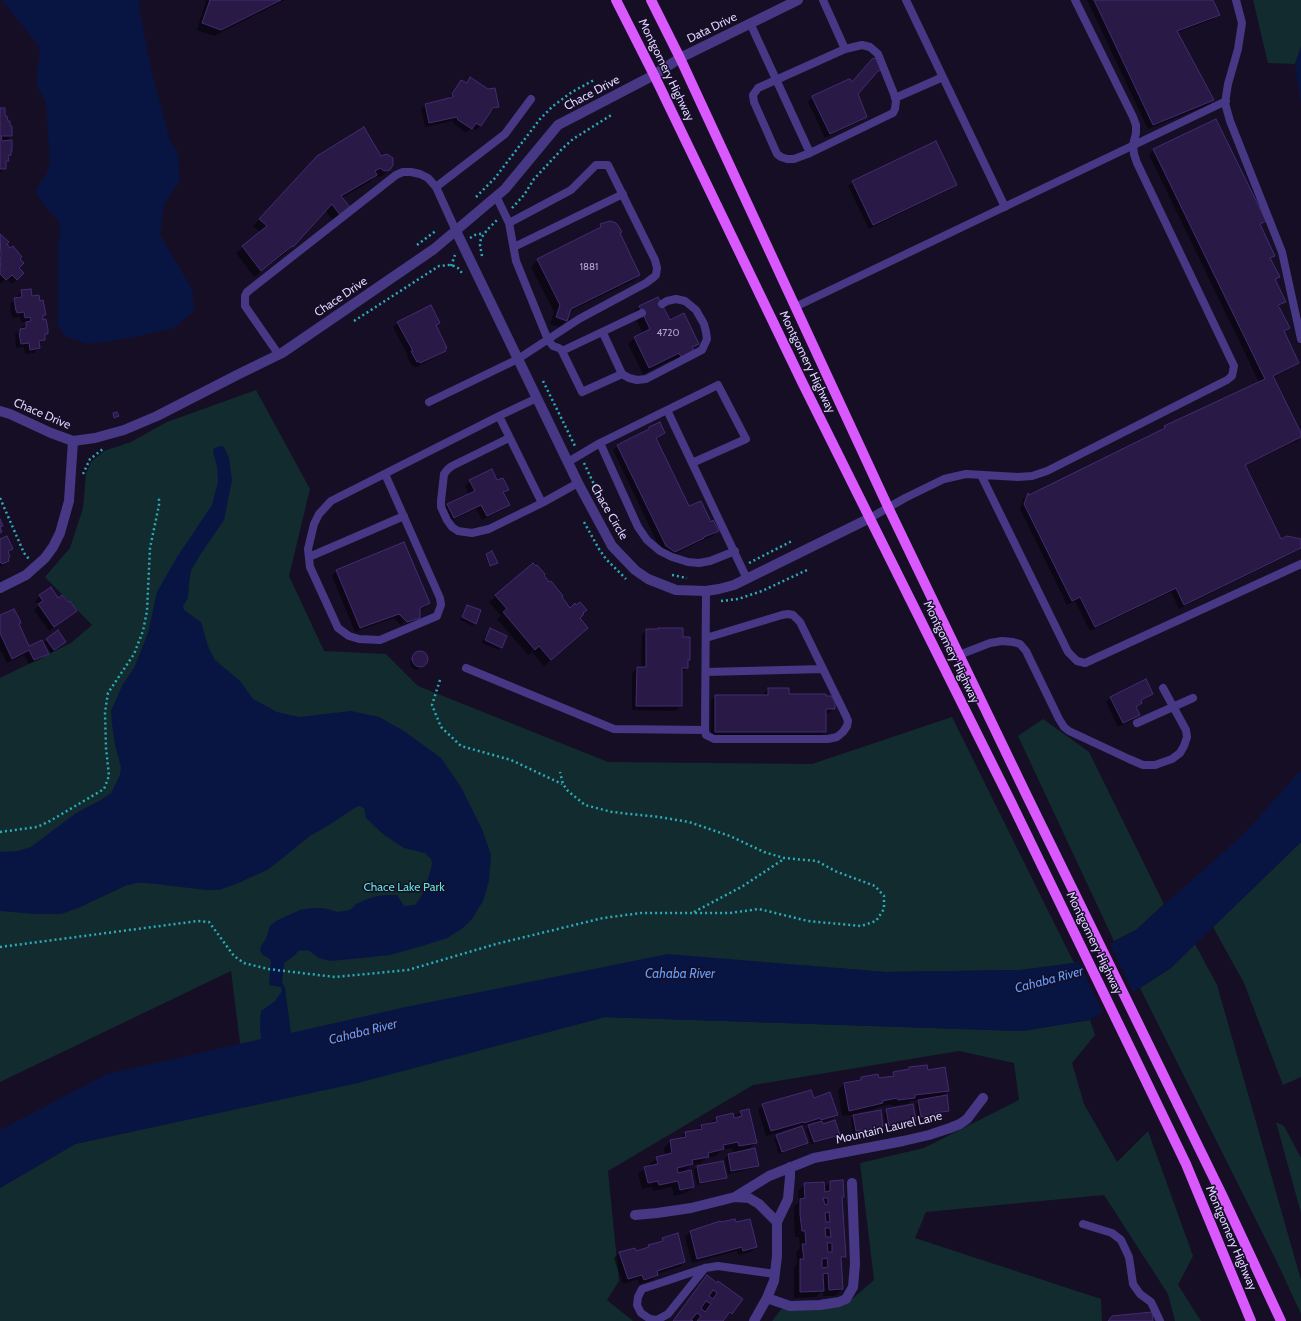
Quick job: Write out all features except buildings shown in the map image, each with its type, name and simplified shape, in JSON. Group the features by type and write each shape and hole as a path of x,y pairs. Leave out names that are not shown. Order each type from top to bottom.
{"main road":[{"name":"Montgomery Highway","path":"616,0 654,75 803,384 1011,802 1186,1164 1251,1321"},
{"name":"Montgomery Highway","path":"651,0 680,58 888,507 1256,1266 1281,1321"}],"street":[{"name":"Data Drive","path":"654,75 680,58 798,0"},
{"name":"Chace Drive","path":"0,411 73,441 95,438 124,430 161,414 279,355 434,249 456,231 505,189 558,125 654,75"},
{"name":"Chace Circle","path":"456,231 578,483 612,546 635,570 648,578 676,590 706,591 719,589 748,579 870,518"},
{"path":"0,588 26,575 36,566 49,553 60,533 69,501 73,441"},
{"name":"Mountain Laurel Lane","path":"635,1215 691,1208 734,1197 769,1176 814,1158 929,1135 960,1124 967,1119 984,1098"},
{"path":"754,1321 772,1287 777,1256 777,1222 788,1199 790,1167"},
{"path":"767,1298 790,1306 820,1305 839,1302 846,1299 853,1287 855,1264 852,1183"},
{"name":"Mountain Laurel Lane","path":"734,1197 749,1198 759,1204 777,1222"}],"lane":[{"path":"823,0 844,49"},
{"path":"906,0 1005,207"},
{"path":"870,518 888,507 944,479 966,474 1018,477 1032,476 1047,471 1227,380 1232,376 1234,366 1137,164 1133,145 1136,125 1133,117 1075,0"},
{"path":"1236,0 1242,22 1238,49 1228,84 1226,101 1230,122 1282,252 1301,339"},
{"path":"750,23 810,153"},
{"path":"862,45 870,47 878,54 895,98 895,109 893,113 810,153 794,159 781,157 777,154 754,102 753,95 758,88 844,49 862,45"},
{"path":"895,98 943,77"},
{"path":"436,187 505,134 531,99"},
{"path":"795,307 1226,101"},
{"path":"430,402 518,359 579,319 651,280 656,275 657,268 655,260 608,165 596,165 571,190 509,223"},
{"path":"279,355 246,306 245,296 247,292 379,190 396,175 403,172 411,172 428,178 436,187 456,231"},
{"path":"514,247 622,194"},
{"path":"496,196 509,223 516,261 548,340 553,346 562,351 582,392 622,374"},
{"path":"603,333 622,374 629,378 638,380 646,379 696,355 702,350 707,339 704,324 696,310 684,300 676,299 662,304"},
{"path":"562,351 603,333 642,313"},
{"path":"568,462 600,444 718,384 746,439 692,463"},
{"path":"385,474 442,605 437,616 380,640 359,639 349,636 338,628 310,567 308,550 310,537 319,514 331,501 536,398"},
{"path":"667,410 748,579"},
{"path":"499,416 542,503"},
{"path":"509,438 452,466 444,474 441,507 452,527 458,531 472,533 489,529 542,503 578,483"},
{"path":"600,444 638,527 647,540 672,557 688,562 699,563 710,561 734,552"},
{"path":"981,475 1068,652 1077,661 1085,662 1301,564"},
{"path":"309,557 404,516"},
{"path":"706,591 705,730 706,735 714,739 828,739 837,737 847,726 848,721 823,669 800,622 793,615 782,615 706,638"},
{"path":"959,655 990,643 1002,641 1020,644 1026,651 1059,719 1064,726 1070,731 1144,765 1155,765 1172,759 1180,753 1187,737 1186,730 1163,688"},
{"path":"466,668 614,729 705,730"},
{"path":"706,672 823,669"},
{"path":"1137,723 1193,698"},
{"path":"1083,1224 1112,1234 1121,1240 1130,1258 1133,1284 1140,1294 1151,1302 1160,1321"},
{"path":"705,1268 668,1314 657,1320 650,1319 641,1313 637,1305 638,1297 642,1289 705,1268 718,1266 775,1274"}],"path":[{"path":"472,201 495,178 540,120 554,106 572,92 594,80"},
{"path":"416,246 451,220"},
{"path":"0,498 24,553 36,566"},
{"path":"0,832 37,827 104,789 109,776 106,748 105,712 108,693 134,654 143,631 148,611 150,548 160,506 159,498"},
{"path":"440,680 432,705 440,727 461,746 511,760 563,784"},
{"path":"0,947 198,920 209,922 234,956 244,963 268,969 335,977 408,970 496,944 603,918 641,913 730,913 758,909 808,921 861,926 876,920 884,909 884,896 875,886 835,871 817,861 784,858 764,852 730,836 689,822 612,812 585,805 568,791 563,784 560,772"},
{"path":"694,912 743,886 784,858"}],"green space":[{"path":"1253,0 1301,0 1301,47 1295,64 1268,63"},
{"name":"Chace Lake Park","path":"256,390 310,489 289,576 324,651 386,654 418,686 608,762 812,764 952,717 1074,963 1021,970 885,972 838,968 609,998 536,1035 605,1017 1022,1031 1090,1020 1095,1035 1072,1063 1084,1104 1117,1162 1148,1131 1193,1256 1178,1285 1201,1321 1175,1321 1168,1294 1104,1195 926,1212 915,1238 1101,1299 1102,1321 772,1321 787,1302 845,1305 874,1280 860,1163 924,1148 1019,1100 1014,1063 959,1051 753,1085 608,1171 619,1281 607,1300 633,1321 0,1321 0,1188 75,1144 248,1106 231,971 0,1082 0,678 71,643 92,625 45,577 70,548 83,508 86,474 91,462 104,451 131,442 167,422"},
{"path":"1043,719 1089,752 1164,904 1136,930 1114,941 1018,736"},
{"path":"1301,842 1301,1077 1283,1085 1244,983 1213,927"},
{"path":"1195,944 1217,985 1301,1280 1301,1314 1277,1262 1140,988 1171,968"},
{"path":"1276,1122 1284,1126 1301,1158 1301,1213"}],"water":[{"path":"2,0 140,0 139,7 151,70 170,141 177,150 180,180 164,204 160,235 192,289 194,311 174,328 124,339 88,344 65,336 58,325 59,221 43,204 36,192 40,182 46,176 50,162 46,102 37,86 37,73 40,55 39,46"},
{"path":"1301,47 1301,104 1295,64"},
{"name":"Cahaba River","path":"221,446 224,447 229,458 232,480 224,520 191,571 188,598 183,606 184,610 201,622 208,646 215,660 240,681 253,699 277,712 299,717 351,711 379,717 404,731 441,758 461,787 482,829 491,855 489,881 483,901 472,919 463,928 447,938 390,955 330,961 319,958 308,950 298,951 284,963 282,983 285,988 291,1033 401,1008 668,954 886,972 1021,970 1074,963 1136,930 1244,834 1301,770 1301,842 1171,968 1090,1020 1022,1031 605,1017 358,1083 75,1144 0,1188 0,1130 107,1074 261,1039 261,1011 275,1001 282,991 281,987 269,985 271,962 270,959 264,956 260,951 270,926 276,921 300,910 312,908 323,908 338,912 350,910 356,904 373,897 384,895 397,895 404,906 415,905 426,886 432,864 431,859 425,853 404,848 384,835 366,818 364,808 359,806 310,836 269,869 219,890 137,883 125,886 78,908 61,914 36,914 0,911 0,852 18,851 31,847 76,813 111,793 120,775 121,767 115,745 111,711 123,684 134,668 148,633 157,592 177,557 212,505 218,482 217,467 213,451 214,448"}],"pier":[{"path":"1109,942 1134,994 1103,1013 1077,959"}]}
